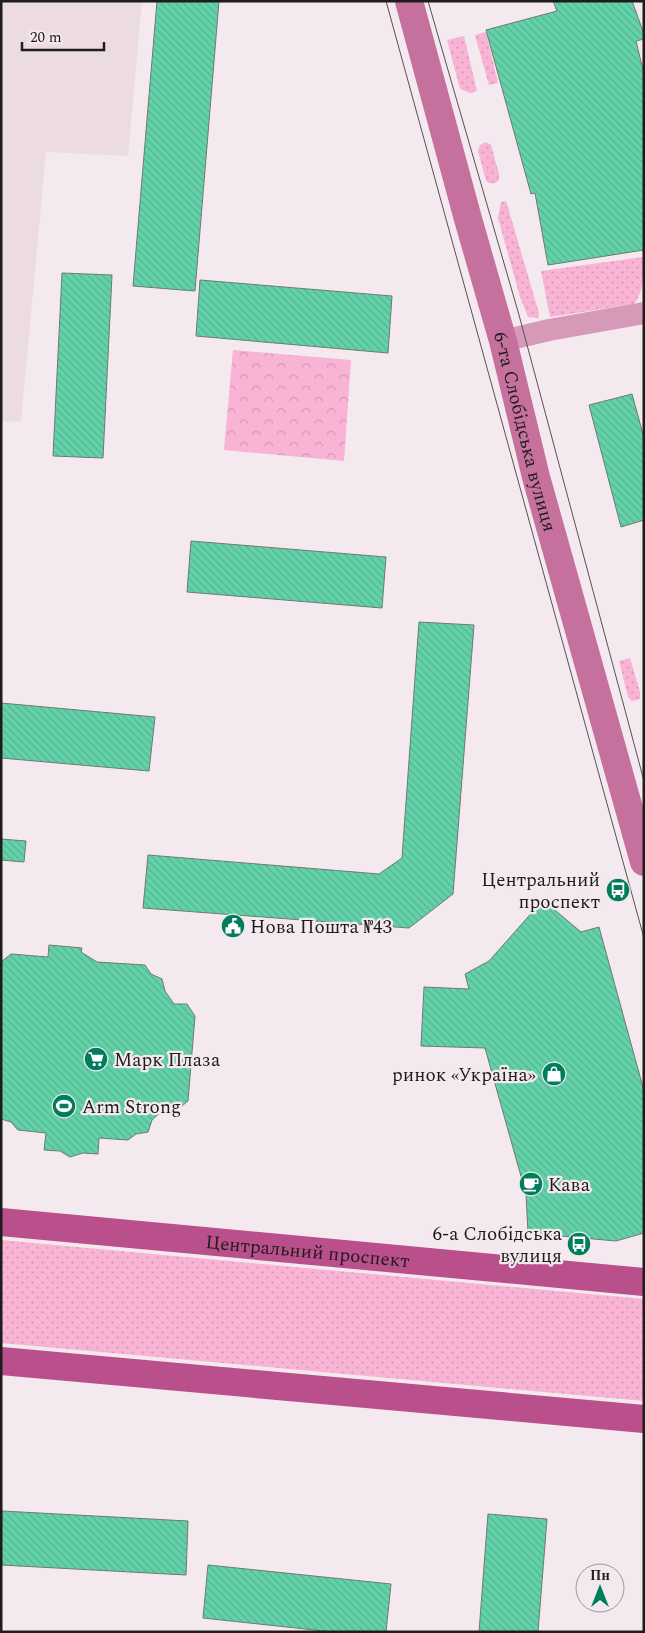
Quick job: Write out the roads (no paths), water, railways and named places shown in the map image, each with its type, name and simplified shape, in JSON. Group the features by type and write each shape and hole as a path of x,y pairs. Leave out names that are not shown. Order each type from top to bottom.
{"main road":[{"name":"Центральний проспект","path":"1,1222 644,1282"},
{"path":"1,1361 644,1419"}],"street":[{"name":"6-та Слобідська вулиця","path":"409,1 466,213 503,341 536,477 644,862"},
{"path":"503,341 549,330 644,313"}],"tram line":[{"path":"386,1 644,938"},
{"path":"428,1 519,315 644,781"}],"place":[{"name":"Центральний проспект","path":"618,890"},
{"name":"Нова Пошта №43","path":"233,926"},
{"name":"Марк Плаза","path":"96,1059"},
{"name":"ринок «Україна»","path":"554,1074"},
{"name":"Arm Strong","path":"64,1106"},
{"name":"Кава","path":"531,1184"},
{"name":"6-а Слобідська вулиця","path":"579,1244"}]}
